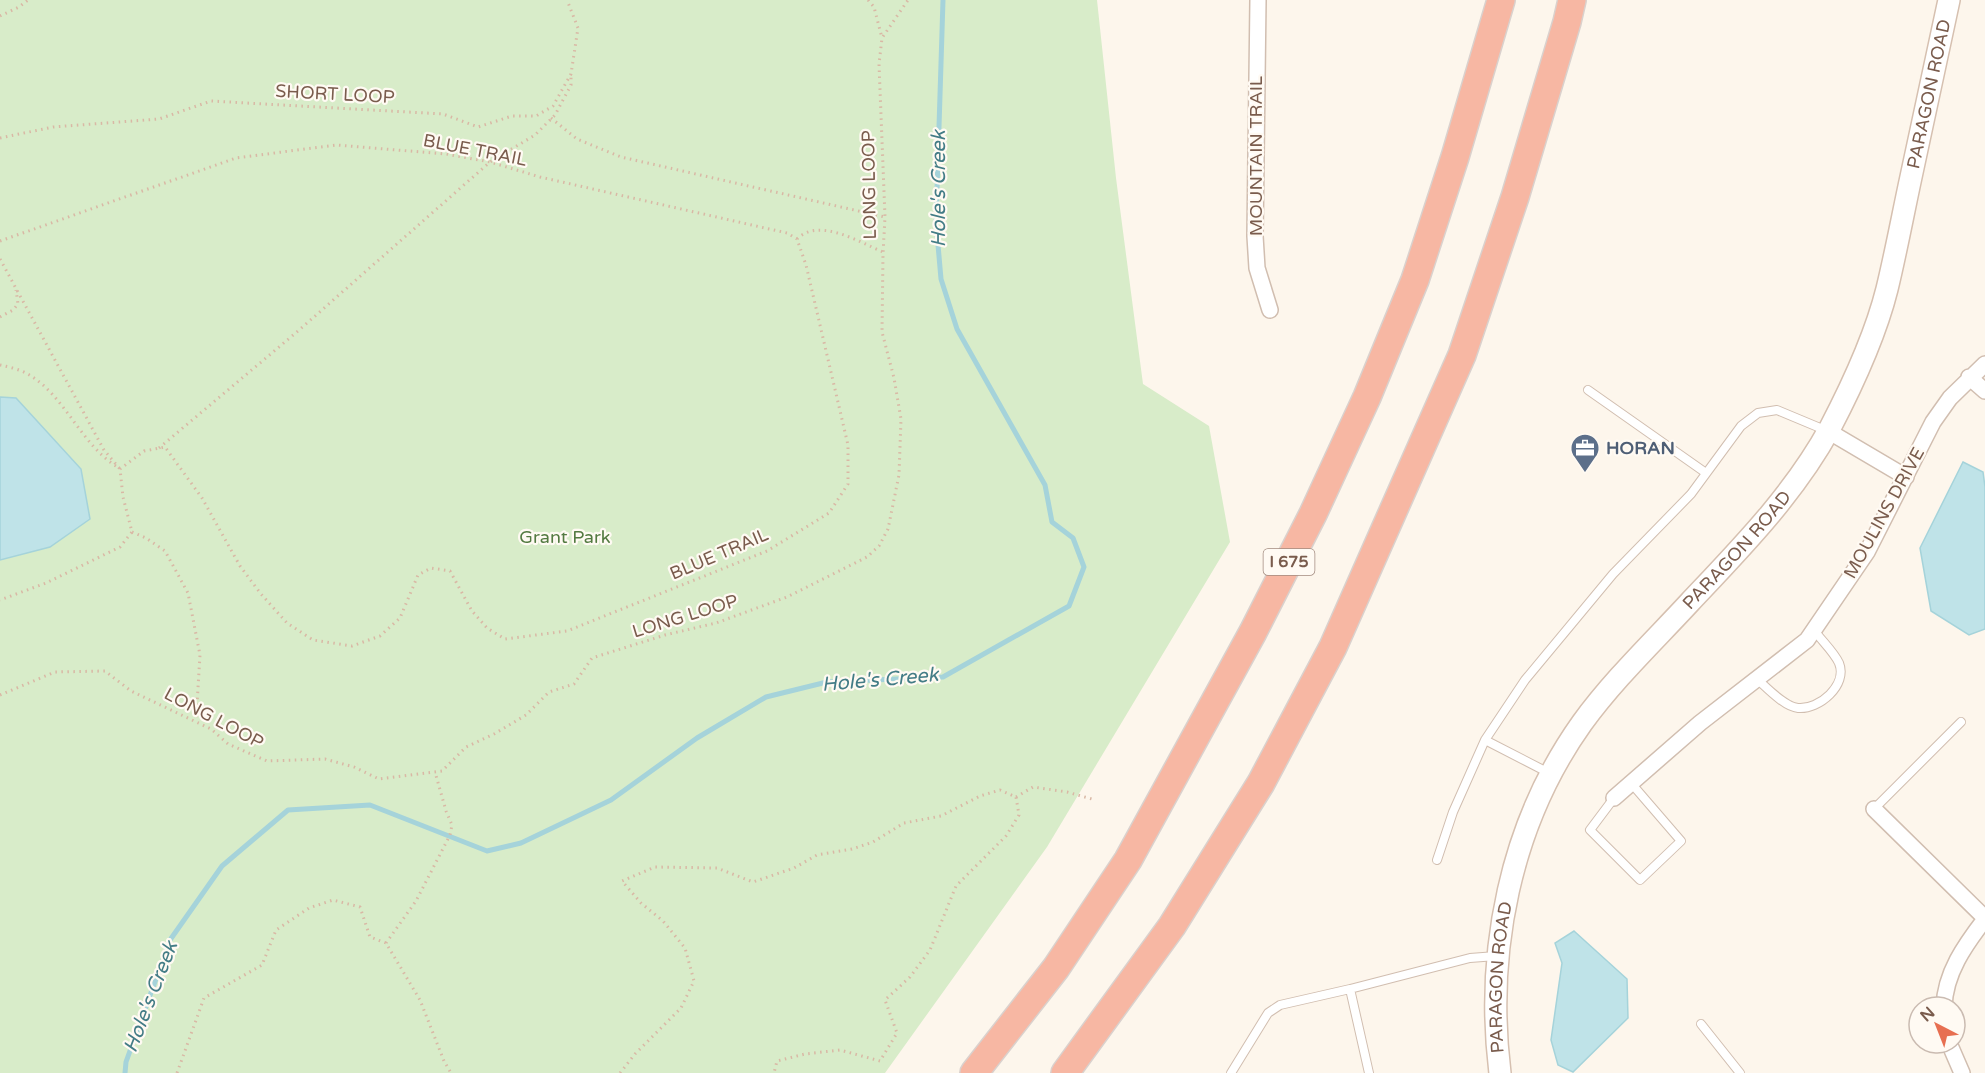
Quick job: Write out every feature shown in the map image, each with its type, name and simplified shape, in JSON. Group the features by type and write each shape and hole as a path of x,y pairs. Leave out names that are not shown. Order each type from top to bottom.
{"highway":[{"name":"I 675","path":"974,1073 1056,968 1128,860 1253,632 1313,514 1367,397 1415,280 1455,156 1501,0"},
{"path":"1065,1073 1172,926 1261,783 1333,647 1462,355 1515,197 1572,0"}],"street":[{"name":"MOUNTAIN TRAIL","path":"1258,0 1254,236 1257,268 1270,310"},
{"name":"PARAGON ROAD","path":"1500,1073 1496,1015 1497,956 1511,876 1532,815 1564,750 1583,722 1619,678 1790,491 1828,431 1868,348 1886,291 1949,0"},
{"name":"MOULINS DRIVE","path":"1614,798 1700,723 1807,640 1867,552 1933,422 1950,398 1969,377 1985,364"},
{"path":"1969,377 1985,391"},
{"path":"1828,431 1906,477"},
{"path":"1874,808 1985,919 1956,960 1946,995"},
{"path":"1954,1055 1962,1073"}],"lane":[{"path":"1588,390 1706,473"},
{"path":"1437,860 1453,812 1485,740 1526,680 1606,582 1691,494 1741,426 1758,413 1777,410 1828,431"},
{"path":"1757,679 1778,697 1797,708 1810,707 1836,688 1841,676 1839,663 1814,630"},
{"path":"1874,808 1960,722"},
{"path":"1485,740 1552,775"},
{"path":"1614,798 1590,830 1640,880 1682,841 1631,783"},
{"path":"1231,1073 1268,1014 1280,1005 1470,958 1497,956"},
{"path":"1350,989 1369,1073"},
{"path":"1701,1024 1740,1073"}],"path":[{"path":"0,16 28,0"},
{"name":"SHORT LOOP","path":"0,138 53,127 159,119 212,101 443,114 478,127 512,116 536,116 553,106 572,74 578,28 567,0"},
{"path":"868,0 874,8 882,38"},
{"name":"LONG LOOP","path":"0,695 55,672 105,671 131,691 211,729 228,744 267,760 325,759 354,767 379,779 442,771 466,747 495,734 526,715 549,692 574,684 592,658 716,623 787,597 867,557 879,546 888,528 899,475 901,418 882,332 885,218 879,63 882,38 908,0"},
{"path":"120,469 144,451 158,449 298,331 490,162 535,135 551,118 571,85 572,74"},
{"path":"551,118 577,139 621,156 885,218"},
{"name":"BLUE TRAIL","path":"0,241 236,158 336,145 446,154 490,162 540,177 787,233 797,239 806,265 848,445 848,484 829,513 767,551 567,631 505,639 487,628 472,611 450,571 431,568 418,575 400,618 380,636 352,646 313,640 287,623 240,566 187,475 165,447 158,449"},
{"path":"797,239 804,232 821,229 883,252"},
{"path":"0,259 104,450 120,469 123,497 132,532"},
{"path":"0,317 13,310 18,304 15,285"},
{"path":"0,365 31,376 67,412 100,455 120,469"},
{"path":"0,600 46,583 120,547 132,532"},
{"path":"132,532 165,551 188,592 200,655 196,721"},
{"path":"386,943 416,901 450,835 452,825 435,772"},
{"path":"620,1073 641,1047 681,1008 693,981 684,948 663,921 641,903 622,881 655,867 717,867 753,882 794,868 818,855 852,849 873,842 904,823 941,816 980,796 1000,790 1016,796 1033,787 1067,792 1092,799"},
{"path":"774,1073 777,1061 805,1054 840,1050 880,1061 897,1033 885,1000 910,976 930,950 956,886 1006,836 1009,827 1019,815 1016,796"},
{"path":"177,1073 204,998 262,965 276,930 309,908 333,900 360,907 370,936 386,943 420,1000 451,1073"}],"green space":[{"name":"Grant Park","path":"0,0 1097,0 1116,178 1143,384 1209,426 1230,542 1047,847 885,1073 0,1073"}],"water":[{"path":"0,397 16,398 81,469 90,519 50,547 0,560"},
{"path":"1963,462 1983,472 1985,487 1985,629 1969,635 1931,611 1920,548"},
{"path":"1574,931 1627,979 1628,1018 1573,1072 1558,1065 1551,1040 1562,963 1555,943"}],"waterway":[{"name":"Hole's Creek","path":"125,1073 126,1062 170,940 222,866 288,810 370,805 487,851 521,843 611,800 697,738 766,697 827,682 943,677 1069,606 1084,567 1073,538 1052,522 1045,485 957,329 941,279 936,222 943,0"}],"place":[{"name":"HORAN","path":"1585,474"}]}
